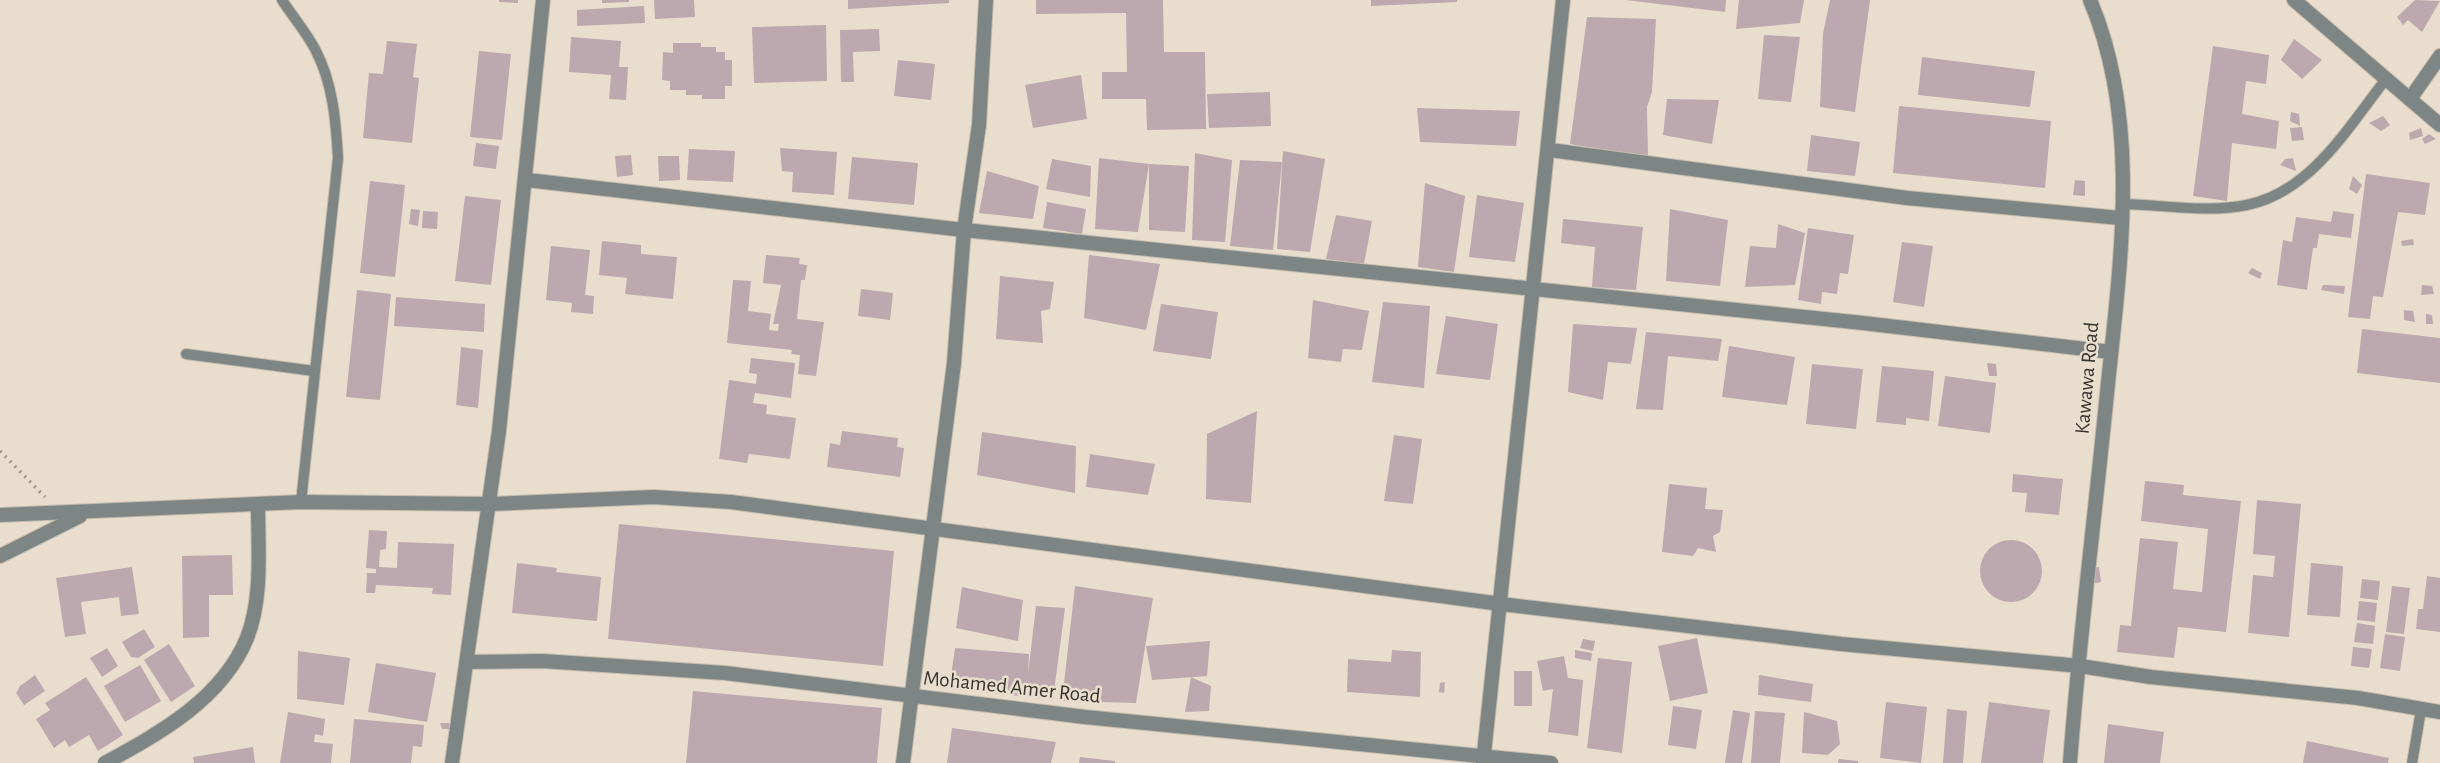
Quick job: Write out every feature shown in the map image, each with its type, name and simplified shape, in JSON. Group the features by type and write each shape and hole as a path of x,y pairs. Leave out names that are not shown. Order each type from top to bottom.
{"street":[{"path":"452,763 490,504 527,180 543,0"},
{"path":"903,763 954,363 964,230 979,125 986,0"},
{"path":"1483,759 1532,289 1550,150 1563,0"},
{"name":"Kawawa Road","path":"2070,763 2111,352 2122,211 2119,107 2099,21 2090,0"},
{"path":"2294,0 2440,125"},
{"path":"2410,99 2440,56"},
{"path":"1550,150 1907,198 2122,211"},
{"path":"527,180 964,230 1863,323 2111,352"},
{"path":"0,515 301,502 490,504 654,497 800,509 1501,604 1841,644 2080,666 2151,677 2358,698 2440,712"},
{"path":"105,763 191,712 238,656 248,636 254,610 258,504"},
{"path":"0,556 85,513"},
{"name":"Mohamed Amer Road","path":"467,662 542,661 725,673 910,697 1483,759 1551,763"}],"lane":[{"path":"282,0 316,51 335,115 338,158 301,502"},
{"path":"2122,211 2248,205 2282,192 2312,170 2386,79"},
{"path":"186,354 314,371"},
{"path":"2412,763 2421,710"}],"path":[{"path":"0,452 61,514"}],"building":[{"path":"518,0 518,3 499,2"},
{"path":"602,0 629,0 629,2 602,3"},
{"path":"654,0 694,0 695,17 655,19"},
{"path":"848,0 949,0 949,3 848,9"},
{"path":"1036,0 1163,0 1164,52 1205,52 1206,129 1147,130 1146,99 1102,99 1102,72 1127,72 1126,13 1036,14"},
{"path":"1371,0 1457,0 1457,2 1371,6"},
{"path":"1626,0 1726,0 1725,12"},
{"path":"1739,0 1804,0 1800,23 1736,29"},
{"path":"1830,0 1870,0 1855,112 1820,107 1823,34"},
{"path":"2415,0 2440,1 2422,32 2408,20 2403,25 2397,17"},
{"path":"644,6 645,23 577,26 577,10"},
{"path":"1587,17 1656,19 1652,92 1647,107 1648,157 1570,144"},
{"path":"826,25 827,81 754,83 752,27"},
{"path":"879,29 880,51 853,52 854,82 841,82 840,30"},
{"path":"1764,35 1800,37 1791,102 1758,99"},
{"path":"571,37 621,41 619,67 628,67 626,100 609,99 611,75 569,72"},
{"path":"2294,39 2322,60 2302,79 2281,60"},
{"path":"387,41 417,44 413,77 419,78 412,143 363,138 369,73 383,74"},
{"path":"673,43 701,43 701,47 716,47 716,52 725,52 725,60 732,60 732,86 725,86 725,99 702,99 702,95 686,95 686,90 670,90 670,81 662,80 663,52 673,53"},
{"path":"2213,46 2269,55 2266,84 2246,81 2242,114 2279,121 2276,149 2232,143 2227,201 2193,196"},
{"path":"479,51 511,54 502,140 470,137"},
{"path":"1922,57 2035,71 2030,107 1918,95"},
{"path":"898,60 935,64 931,100 894,96"},
{"path":"1081,75 1087,119 1033,128 1025,85"},
{"path":"1270,92 1271,126 1209,128 1207,94"},
{"path":"1667,99 1719,100 1712,144 1663,135"},
{"path":"1899,106 2051,121 2045,188 1893,173"},
{"path":"1417,108 1520,111 1516,146 1420,142"},
{"path":"2291,112 2299,114 2300,126 2290,121"},
{"path":"2383,116 2390,125 2381,131 2369,123"},
{"path":"2302,127 2304,140 2292,141 2290,128"},
{"path":"2421,128 2423,136 2410,140 2409,133"},
{"path":"2429,134 2436,139 2425,144 2422,139"},
{"path":"1811,135 1860,142 1855,176 1807,171"},
{"path":"476,143 499,146 496,169 473,166"},
{"path":"780,148 837,152 834,195 792,192 793,172 782,171"},
{"path":"689,149 735,151 733,182 687,180"},
{"path":"1283,151 1325,159 1310,252 1277,249"},
{"path":"1195,153 1232,160 1225,242 1192,240"},
{"path":"631,155 633,175 617,177 615,156"},
{"path":"658,156 679,156 680,180 659,181"},
{"path":"852,157 918,163 914,205 848,199"},
{"path":"1099,158 1149,164 1138,232 1095,229"},
{"path":"2293,158 2296,171 2280,165 2285,159"},
{"path":"1052,159 1091,166 1090,197 1046,189"},
{"path":"1240,160 1282,162 1273,250 1230,246"},
{"path":"1149,164 1189,166 1185,232 1149,230"},
{"path":"987,171 1039,186 1033,219 979,213"},
{"path":"2366,174 2430,183 2425,215 2398,212 2383,297 2373,296 2370,319 2348,317"},
{"path":"2353,176 2362,185 2357,194 2349,189"},
{"path":"2075,180 2085,181 2085,196 2073,195"},
{"path":"370,181 405,185 395,277 360,273"},
{"path":"1425,183 1465,196 1454,272 1418,267"},
{"path":"1477,195 1524,203 1515,262 1469,257"},
{"path":"465,196 501,200 491,285 455,281"},
{"path":"1047,202 1086,209 1082,234 1043,228"},
{"path":"411,209 420,210 418,226 409,224"},
{"path":"1670,209 1728,220 1720,286 1666,281"},
{"path":"423,211 438,212 437,229 422,228"},
{"path":"2333,211 2354,214 2351,238 2319,234 2317,248 2313,248 2307,290 2277,285 2283,240 2292,242 2296,217 2331,222"},
{"path":"1336,215 1372,221 1364,264 1326,259"},
{"path":"1563,219 1643,227 1636,290 1592,287 1595,247 1561,243"},
{"path":"1778,224 1805,233 1795,285 1745,287 1750,246 1776,248"},
{"path":"1808,228 1854,235 1848,274 1840,273 1837,294 1822,292 1821,304 1798,300"},
{"path":"2413,239 2414,245 2402,246 2401,241"},
{"path":"602,241 641,245 641,254 677,257 673,299 625,294 627,278 599,275"},
{"path":"1902,242 1933,246 1924,307 1893,302"},
{"path":"551,246 590,250 585,295 594,296 593,314 571,312 572,303 546,300"},
{"path":"766,255 800,258 799,264 807,265 805,280 801,280 797,319 824,322 816,376 798,374 800,355 791,354 792,350 727,343 733,280 751,281 748,311 771,314 769,330 778,331 779,324 773,324 781,285 763,283"},
{"path":"1089,255 1160,264 1146,330 1084,318"},
{"path":"2252,268 2262,273 2260,279 2248,273"},
{"path":"1000,276 1054,282 1050,309 1041,311 1043,343 996,339"},
{"path":"2323,285 2345,286 2344,294 2321,290"},
{"path":"2422,285 2432,286 2434,294 2421,295"},
{"path":"861,289 893,293 890,320 858,316"},
{"path":"357,290 391,294 380,400 346,397"},
{"path":"396,297 485,304 484,332 394,326"},
{"path":"1313,300 1369,311 1362,350 1343,349 1341,362 1308,358"},
{"path":"1383,302 1430,306 1424,388 1372,382"},
{"path":"1161,304 1218,312 1211,359 1153,351"},
{"path":"2404,310 2413,311 2415,322 2404,320"},
{"path":"2426,314 2432,315 2433,324 2426,324"},
{"path":"1446,316 1498,324 1490,380 1436,374"},
{"path":"1573,324 1637,328 1631,364 1608,362 1603,400 1568,392"},
{"path":"2362,329 2440,338 2440,383 2357,373"},
{"path":"1646,332 1722,339 1718,361 1668,356 1663,410 1636,409"},
{"path":"1729,346 1795,357 1787,405 1722,397"},
{"path":"461,347 483,350 478,408 456,405"},
{"path":"751,358 795,363 791,398 755,393 753,403 767,405 766,414 796,418 790,459 749,454 747,463 719,459 729,380 756,384 757,374 749,373"},
{"path":"1987,363 1996,364 1997,376 1989,376"},
{"path":"1812,364 1863,369 1856,429 1806,424"},
{"path":"1882,366 1934,371 1929,421 1906,418 1906,425 1876,422"},
{"path":"1945,376 1996,383 1990,433 1938,426"},
{"path":"1257,411 1251,503 1206,499 1207,434"},
{"path":"842,431 898,438 897,447 904,448 900,477 827,467 830,443 840,445"},
{"path":"982,432 1076,446 1075,493 977,475"},
{"path":"1394,435 1422,439 1413,504 1384,501"},
{"path":"1090,454 1155,464 1148,495 1086,487"},
{"path":"2013,474 2063,479 2059,515 2025,512 2027,493 2012,492"},
{"path":"2145,481 2184,485 2183,495 2241,501 2226,632 2178,627 2174,658 2117,652 2120,625 2131,626 2140,538 2178,542 2173,589 2202,592 2208,529 2141,521"},
{"path":"1669,484 1707,488 1705,509 1723,510 1720,532 1713,536 1716,552 1698,548 1693,556 1662,552"},
{"path":"2257,500 2301,504 2289,637 2248,633 2253,575 2273,577 2275,556 2253,554"},
{"path":"619,524 894,551 883,666 608,639"},
{"path":"369,530 387,531 386,549 380,550 379,567 397,568 398,542 454,544 451,595 432,594 433,588 376,585 375,593 366,593 367,573 376,573 376,569 366,568"},
{"path":"2005,540 2017,540 2033,549 2040,559 2040,583 2033,593 2017,602 2005,602 1994,597 1985,588 1980,577 1980,565 1985,554 1994,545"},
{"path":"232,555 233,595 209,595 209,637 183,638 182,556"},
{"path":"517,563 557,568 556,572 601,577 597,621 512,613"},
{"path":"2311,563 2343,566 2340,617 2307,615"},
{"path":"132,567 139,614 121,616 119,597 81,602 86,634 65,637 56,578"},
{"path":"2099,567 2101,582 2092,584 2093,568"},
{"path":"2427,576 2440,578 2440,632 2416,629 2418,609 2423,609"},
{"path":"2362,579 2380,581 2378,600 2360,598"},
{"path":"1075,586 1153,598 1136,703 1062,701"},
{"path":"2392,586 2410,588 2404,634 2386,632"},
{"path":"962,587 1023,600 1018,641 956,628"},
{"path":"2359,601 2377,603 2375,622 2357,620"},
{"path":"1036,606 1065,608 1053,699 949,689 955,648 1029,654 1028,674"},
{"path":"2357,623 2375,626 2373,644 2354,642"},
{"path":"144,629 155,647 138,658 131,657 122,642"},
{"path":"2385,634 2405,637 2400,671 2380,668"},
{"path":"1697,638 1708,693 1670,701 1658,646"},
{"path":"1583,639 1595,641 1593,651 1580,648"},
{"path":"1210,641 1207,676 1152,680 1146,646"},
{"path":"169,644 195,686 171,702 144,660"},
{"path":"2353,647 2372,649 2369,668 2351,666"},
{"path":"107,648 118,666 102,677 90,658"},
{"path":"1392,650 1421,652 1420,697 1347,692 1348,659 1391,662"},
{"path":"1575,650 1592,653 1591,661 1575,658"},
{"path":"298,651 350,658 344,705 297,699"},
{"path":"1564,656 1568,678 1583,680 1578,736 1548,732 1553,689 1543,691 1537,661"},
{"path":"1598,658 1632,662 1622,753 1587,748"},
{"path":"376,663 436,673 427,722 368,712"},
{"path":"140,665 161,701 125,722 104,686"},
{"path":"1514,671 1532,671 1532,706 1514,706"},
{"path":"35,675 45,691 24,705 16,693 20,686"},
{"path":"1759,675 1813,684 1811,702 1758,695"},
{"path":"86,677 123,735 98,751 89,735 69,747 65,740 54,748 36,719 50,710 45,703"},
{"path":"1191,677 1211,686 1209,711 1185,712"},
{"path":"1445,682 1444,693 1439,692 1440,683"},
{"path":"693,691 882,708 877,763 686,763"},
{"path":"1886,702 1927,707 1921,763 1880,758"},
{"path":"1989,702 2050,710 2043,763 1981,763"},
{"path":"1673,706 1702,710 1696,749 1668,745"},
{"path":"1947,709 1967,711 1963,763 1943,763"},
{"path":"1733,710 1750,713 1742,763 1725,763"},
{"path":"1755,711 1785,713 1780,763 1751,763"},
{"path":"288,712 325,719 323,736 315,734 314,742 333,744 331,763 280,763"},
{"path":"1804,712 1837,721 1840,744 1828,755 1802,753"},
{"path":"354,719 424,725 422,747 413,746 411,763 350,763"},
{"path":"440,723 449,723 451,729 442,729"},
{"path":"2108,724 2164,732 2160,763 2104,763"},
{"path":"952,728 1056,742 1051,763 947,763"},
{"path":"2307,741 2389,758 2388,763 2303,763"},
{"path":"253,747 255,763 194,763 193,757"},
{"path":"1080,757 1115,761 1115,763 1079,763"},
{"path":"1839,759 1858,761 1858,763 1838,763"}]}
